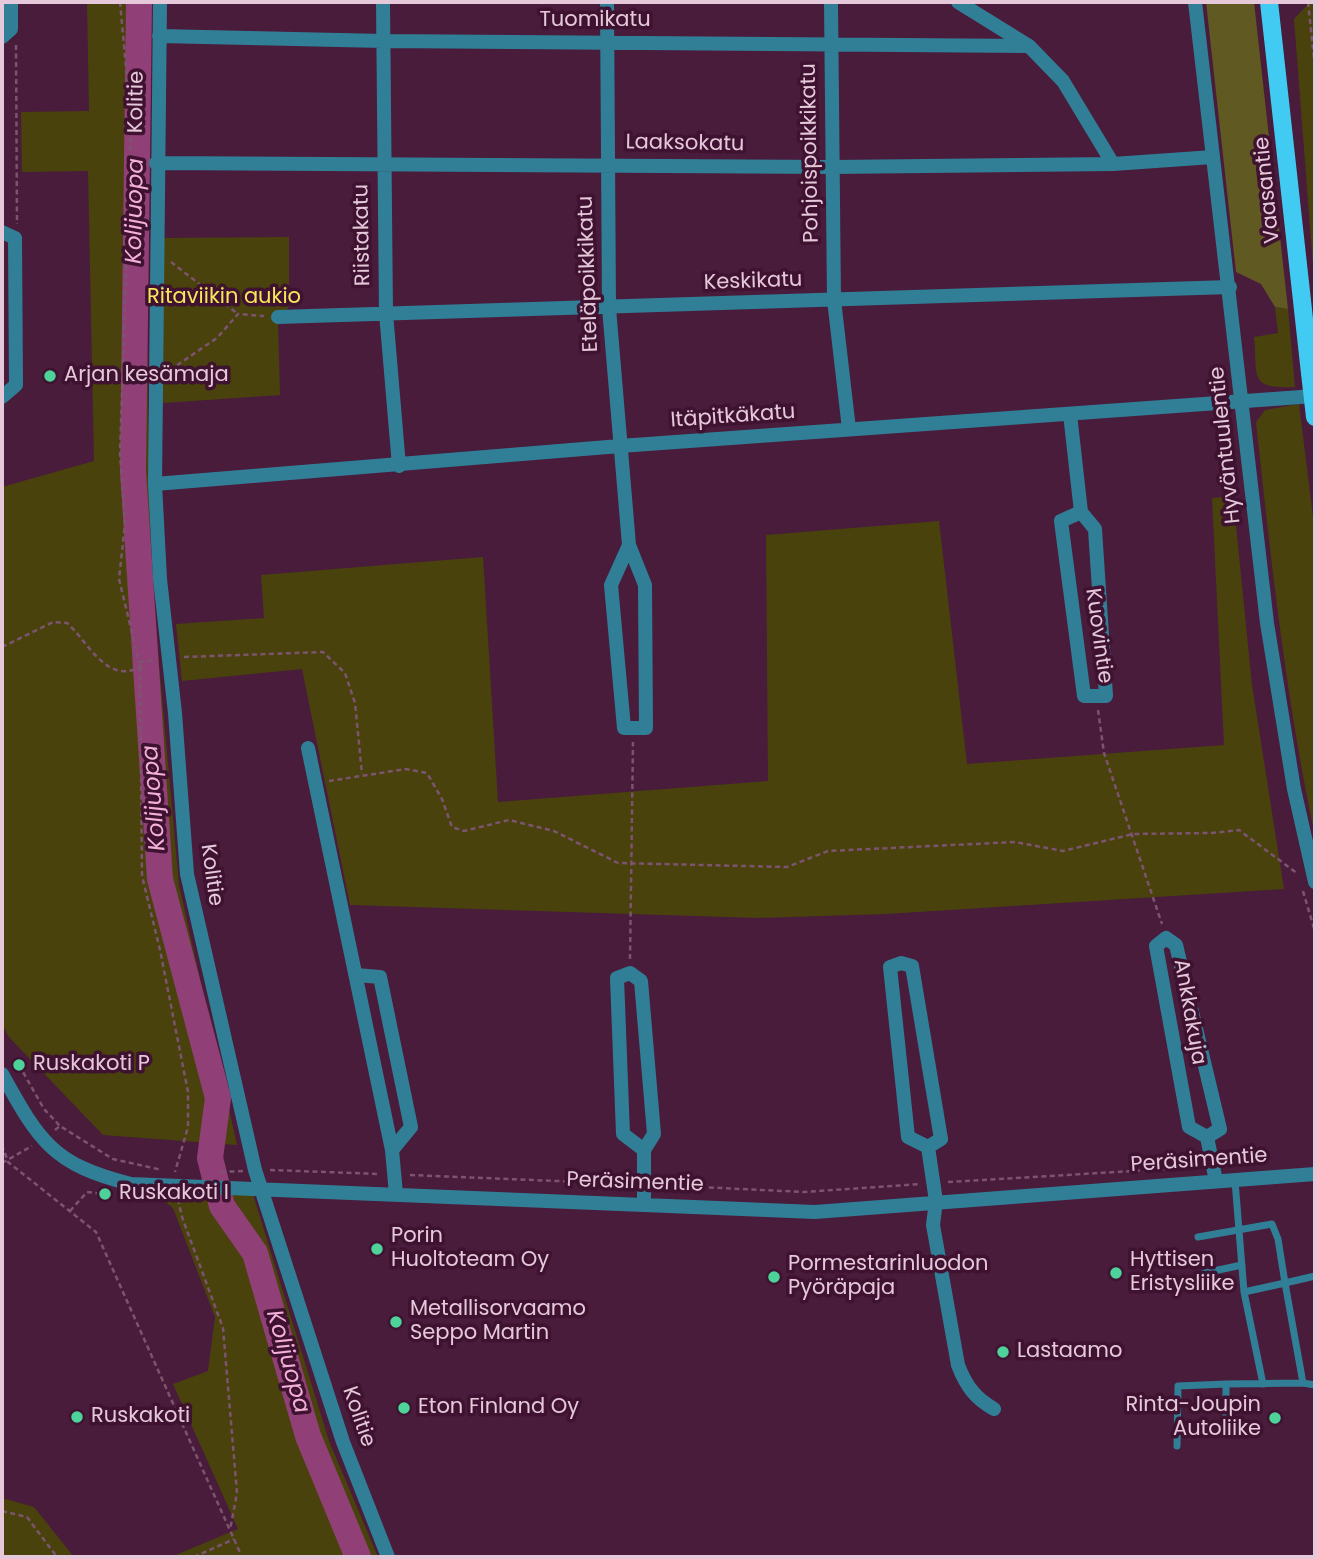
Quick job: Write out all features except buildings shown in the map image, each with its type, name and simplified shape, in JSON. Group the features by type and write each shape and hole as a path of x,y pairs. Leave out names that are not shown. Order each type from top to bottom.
{"main road":[{"name":"Vaasantie","path":"1269,2 1315,417"}],"street":[{"path":"6,33 11,2"},
{"name":"Kolitie","path":"160,2 156,163 155,484 187,874 255,1170 343,1442 388,1557"},
{"name":"Riistakatu","path":"383,2 382,165 386,313 399,466"},
{"name":"Eteläpoikkikatu","path":"607,2 609,309 629,545 645,584 646,728 624,728 611,585 629,545"},
{"name":"Pohjoispoikkikatu","path":"831,2 834,300 849,429"},
{"path":"958,2 1029,46 1063,81 1113,164"},
{"name":"Hyväntuulentie","path":"1195,2 1278,696 1315,882"},
{"name":"Tuomikatu","path":"159,36 384,41 1029,46"},
{"name":"Laaksokatu","path":"156,163 832,167 1113,164 1213,157"},
{"path":"2,397 16,386 6,237"},
{"name":"Keskikatu","path":"278,317 609,309 1230,287"},
{"name":"Itäpitkäkatu","path":"155,484 620,446 1315,396"},
{"name":"Kuovintie","path":"1070,414 1081,512 1095,529 1106,696 1084,696 1061,521 1081,512"},
{"path":"308,748 393,1150 397,1174 396,1194"},
{"name":"Ankkakuja","path":"1207,1137 1220,1129 1176,945 1166,937 1156,946 1189,1127 1207,1137 1216,1181"},
{"path":"901,963 912,966 941,1139 928,1147 908,1137 890,967 901,963"},
{"path":"644,1150 623,1134 617,978 630,973 641,981 654,1134 644,1150 645,1205"},
{"path":"356,975 380,977 411,1127 393,1150"},
{"name":"Peräsimentie","path":"2,1074 42,1139 89,1174 120,1181 175,1179 193,1186 815,1212 1315,1174"},
{"path":"928,1147 936,1201 933,1224 958,1365 966,1385 982,1402 995,1409"}],"lane":[{"path":"1235,1180 1244,1292 1263,1384"},
{"path":"1198,1237 1272,1224 1278,1239 1303,1383"},
{"path":"1204,1273 1241,1265"},
{"path":"1244,1292 1315,1276"},
{"path":"1226,1384 1226,1429"},
{"path":"1177,1446 1178,1386 1315,1385"}],"path":[{"path":"120,2 131,122 120,453 125,524 119,579 140,667 142,876 160,950 188,1092 188,1127 175,1179 181,1217 223,1328 236,1493 230,1530"},
{"path":"1308,2 1315,68"},
{"path":"6,33 16,45 18,225 6,237"},
{"path":"156,252 195,278 238,314 278,317"},
{"path":"155,380 217,338 238,314"},
{"path":"2,647 53,622 67,623 95,656 107,665 118,671 131,672 140,667"},
{"path":"169,658 323,652 345,673 355,703 362,774"},
{"path":"1097,696 1104,753 1166,937"},
{"path":"630,973 634,728"},
{"path":"316,783 406,768 427,773 442,799 452,827 464,831 509,820 554,831 618,863 787,867 828,851 1015,842 1063,851 1133,834 1212,834 1239,830 1300,876"},
{"path":"19,1065 44,1109 60,1126"},
{"path":"2,1145 8,1162 96,1232 242,1557"},
{"path":"232,1172 255,1170 397,1174 804,1192 1213,1166"},
{"path":"70,1211 87,1192 105,1194"},
{"path":"2,1511 27,1517 57,1557"},
{"path":"194,1557 234,1539"}],"green space":[{"path":"87,2 149,2 146,286 151,576 179,885 237,1145 103,1135 8,1036 2,1023 2,487 94,461 88,171 22,172 21,112 89,111"},
{"path":"1310,2 1315,2 1315,292 1294,19"},
{"name":"Ritaviikin aukio","path":"289,237 289,306 278,325 280,395 163,403 163,238"},
{"path":"1275,307 1288,309 1295,387 1269,386 1262,383 1256,371 1254,337 1278,333"},
{"path":"1299,404 1315,533 1315,836 1288,681 1256,422 1265,410"},
{"path":"1233,496 1252,685 1284,889 886,914 757,918 350,905 302,669 182,681 176,624 264,618 261,575 483,557 498,802 768,781 766,535 939,521 967,764 1224,745 1212,498"},
{"path":"252,1191 329,1441 378,1557 171,1557 238,1529 173,1384 208,1371 215,1317 173,1208 164,1201"},
{"path":"2,1498 34,1507 74,1557 2,1557"}],"shaded area":[{"path":"1206,2 1254,2 1288,309 1275,307 1261,284 1236,272"}],"waterway":[{"name":"Kolijuopa","path":"139,2 133,471 160,879 218,1098 210,1158 222,1206 255,1253 308,1436 358,1557"}],"place":[{"name":"Arjan kesämaja","path":"50,376"},
{"name":"Ruskakoti P","path":"19,1065"},
{"name":"Ruskakoti I","path":"105,1194"},
{"name":"Porin Huoltoteam Oy","path":"377,1249"},
{"name":"Hyttisen Eristysliike","path":"1116,1273"},
{"name":"Pormestarinluodon Pyöräpaja","path":"774,1277"},
{"name":"Metallisorvaamo Seppo Martin","path":"396,1322"},
{"name":"Lastaamo","path":"1003,1352"},
{"name":"Eton Finland Oy","path":"404,1408"},
{"name":"Ruskakoti","path":"77,1417"},
{"name":"Rinta-Joupin Autoliike","path":"1275,1418"}]}
